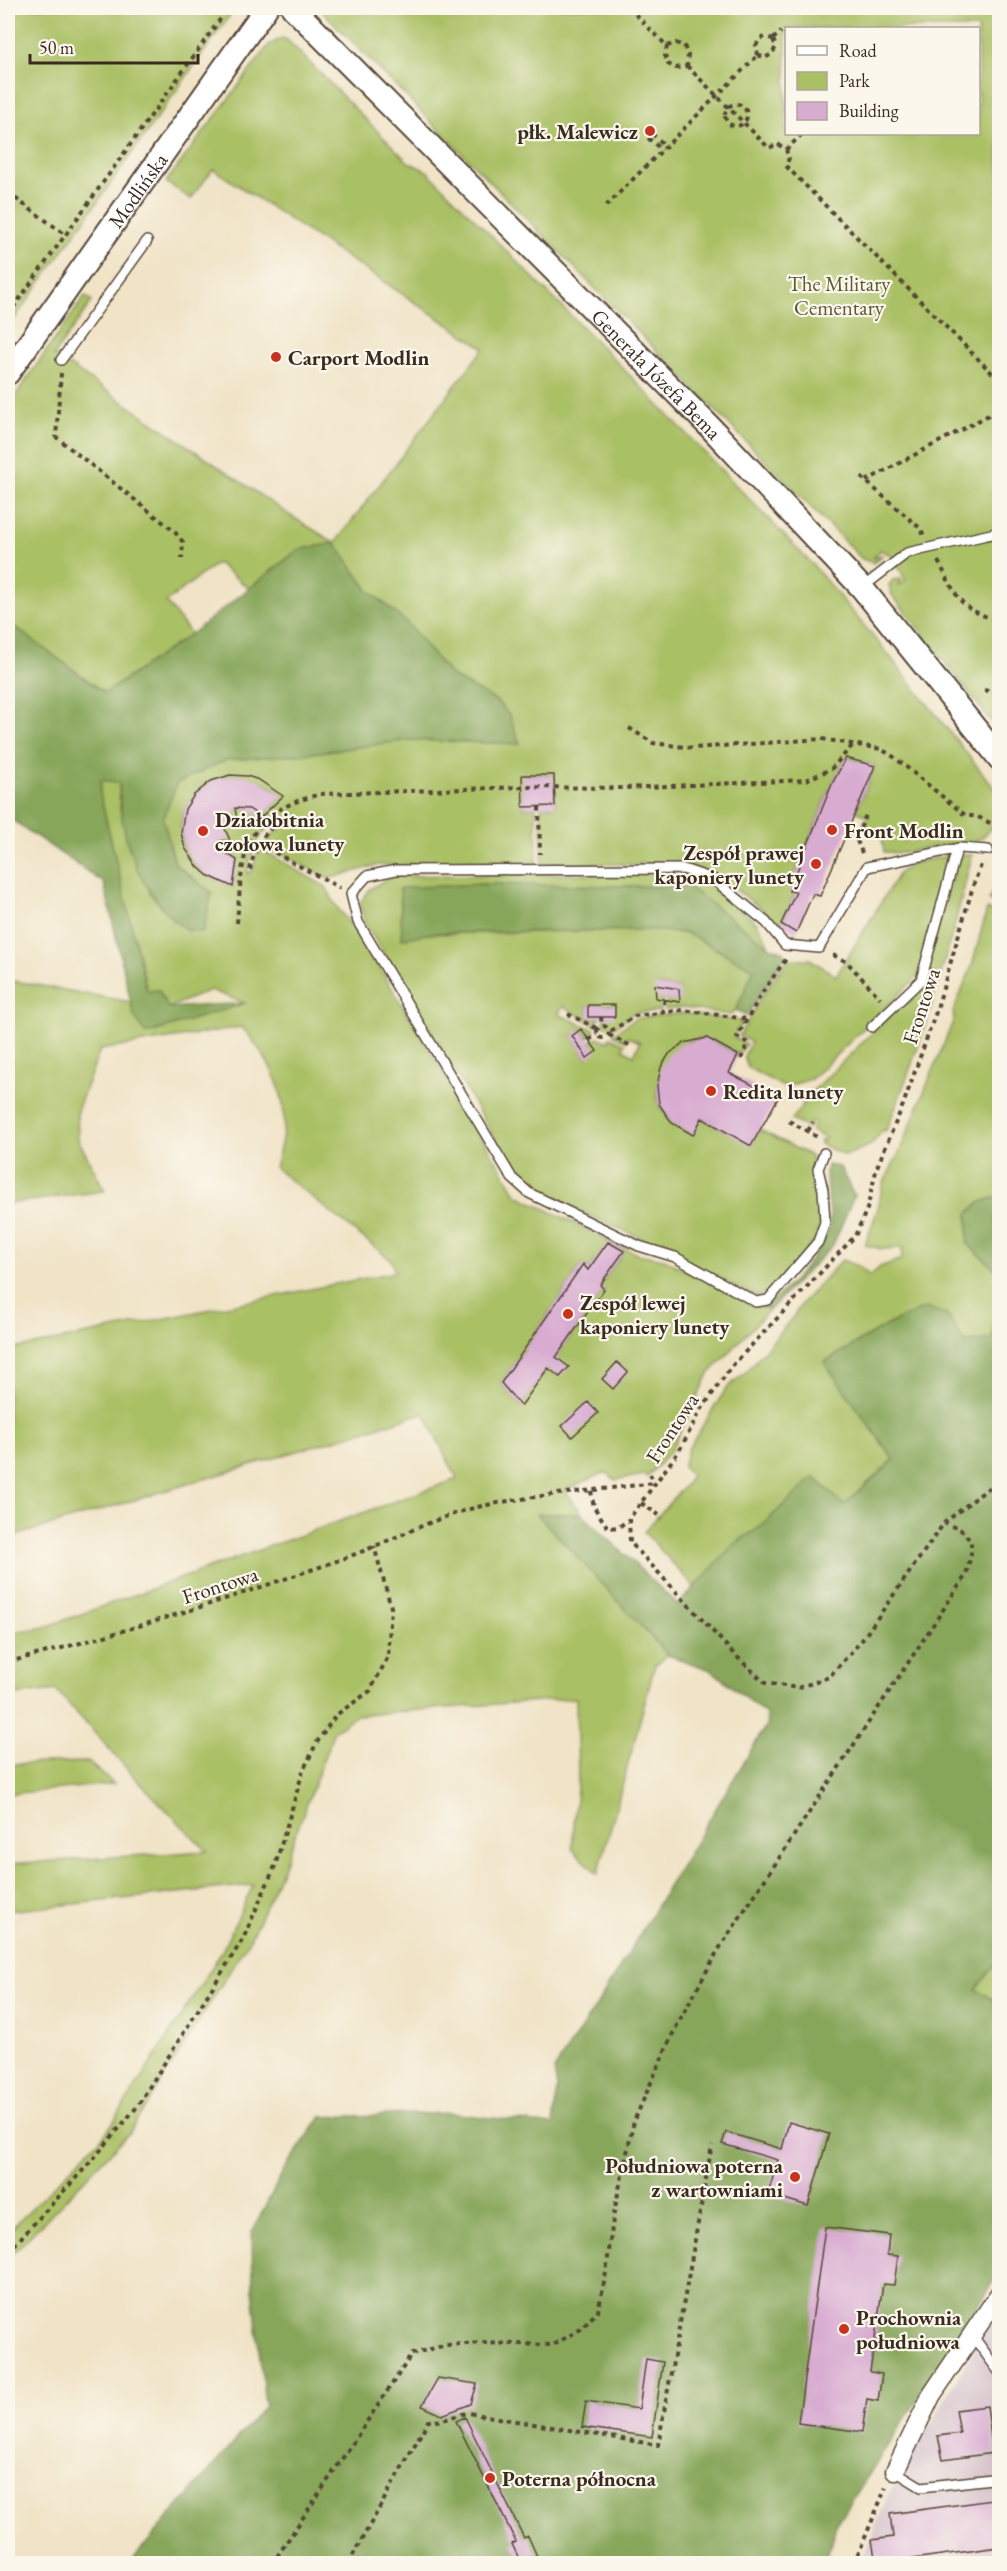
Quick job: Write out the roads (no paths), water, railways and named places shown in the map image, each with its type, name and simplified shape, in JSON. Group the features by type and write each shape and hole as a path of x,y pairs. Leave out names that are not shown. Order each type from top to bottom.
{"street":[{"name":"Modlińska","path":"8,374 266,8"},
{"name":"Generała Józefa Bema","path":"293,8 710,427 862,588 999,759"},
{"path":"895,2471 931,2396 999,2293"}],"lane":[{"path":"62,360 147,241"},
{"path":"862,588 907,553 999,532"},
{"path":"824,1153 818,1169 823,1190 825,1222 818,1242 768,1300 756,1302 675,1257 639,1246 530,1192 512,1178 358,922 351,894 367,876 396,870 683,869 713,879 766,922 785,945 819,948 867,867 957,849 988,849"},
{"path":"872,1027 921,980 957,849"},
{"path":"972,2336 999,2373"},
{"path":"895,2471 921,2487 999,2478"}],"place":[{"name":"płk. Malewicz","path":"650,131"},
{"name":"Carport Modlin","path":"276,357"},
{"name":"Front Modlin","path":"832,830"},
{"name":"Działobitnia czołowa lunety","path":"203,831"},
{"name":"Zespół prawej kaponiery lunety","path":"816,864"},
{"name":"Redita lunety","path":"711,1091"},
{"name":"Zespół lewej kaponiery lunety","path":"568,1314"},
{"name":"Południowa poterna z wartowniami","path":"795,2177"},
{"name":"Prochownia południowa","path":"844,2329"},
{"name":"Poterna północna","path":"490,2478"}],"park label":[{"name":"The Military Cementary","path":"839,295"}]}
